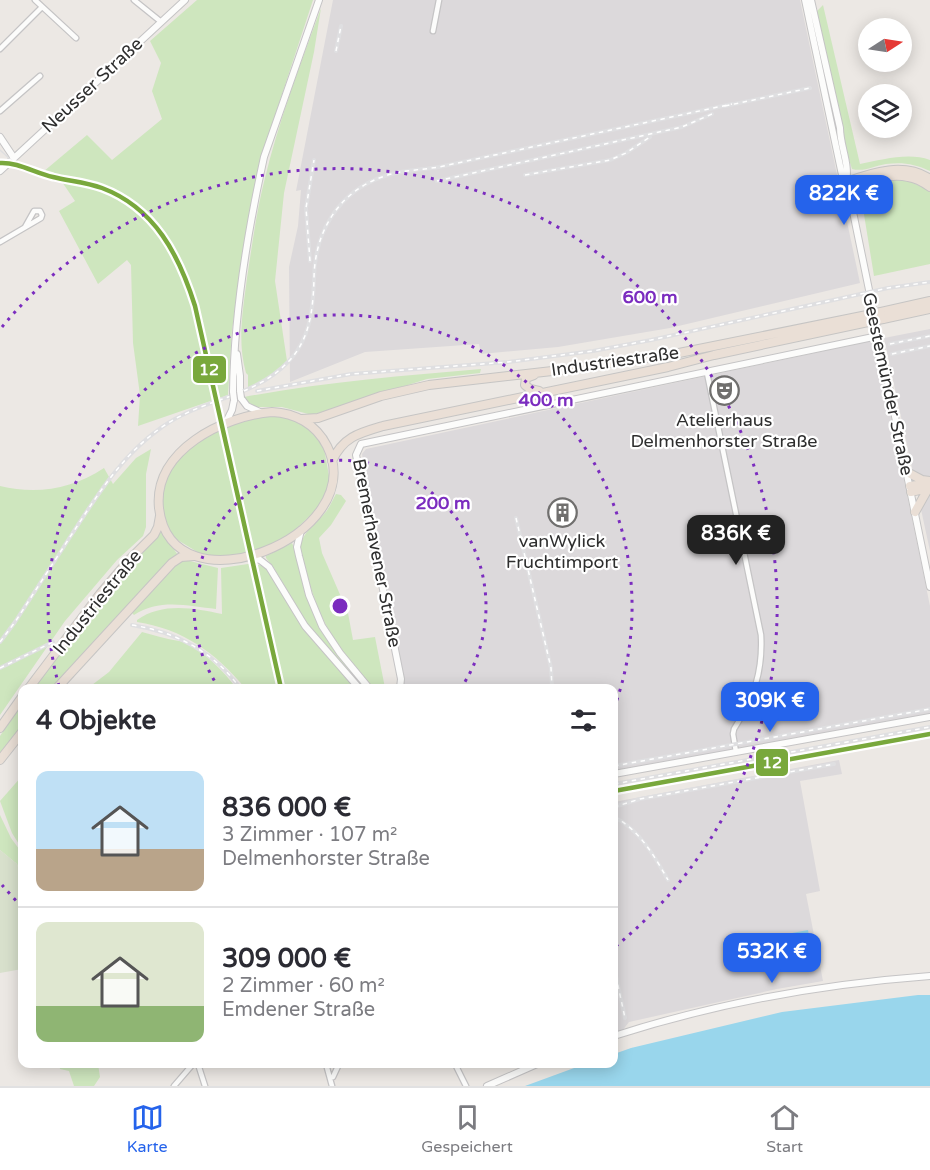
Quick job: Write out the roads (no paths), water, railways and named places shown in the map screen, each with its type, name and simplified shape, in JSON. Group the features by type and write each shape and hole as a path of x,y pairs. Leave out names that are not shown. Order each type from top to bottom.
{"highway":[{"path":"846,182 864,175 907,169 921,173 930,179"},
{"path":"846,182 867,182 906,176 930,187"},
{"path":"852,207 859,188 867,182"},
{"name":"Industriestraße","path":"906,310 930,300"},
{"name":"Industriestraße","path":"332,461 338,448 344,442 371,430 399,422 668,367 882,315 906,310 930,309"},
{"path":"906,310 930,317"},
{"name":"Industriestraße","path":"299,418 318,418 364,401 429,385 674,354 867,319"},
{"path":"552,371 530,376 524,381 530,389 552,391"},
{"path":"279,412 299,418 320,435 329,449 332,461 331,489 319,512 301,530 284,542 252,557 220,561 194,556 180,547 170,536 160,508 160,490 165,473 177,456 205,434 244,416 279,412"},
{"path":"907,472 929,485"},
{"path":"910,489 929,485"},
{"path":"915,512 929,485"},
{"name":"Industriestraße","path":"32,684 100,594 154,535 158,527 160,508"},
{"name":"Industriestraße","path":"61,684 172,563 181,557 194,556"},
{"path":"0,728 18,703"},
{"path":"0,760 18,737"}],"street":[{"path":"35,0 76,39"},
{"path":"134,0 160,21"},
{"name":"Neusser Straße","path":"0,171 185,0"},
{"path":"225,424 238,394 240,376 235,345 236,320 249,229 264,157 319,0"},
{"path":"433,31 439,0"},
{"name":"Geestemünder Straße","path":"805,0 842,175 852,207 930,587"},
{"name":"Geestemünder Straße","path":"811,0 840,128 840,139 848,174 846,182"},
{"path":"0,49 42,7"},
{"path":"0,111 40,76"},
{"path":"0,137 14,158"},
{"path":"0,242 26,227"},
{"name":"Industriestraße","path":"378,440 878,336"},
{"path":"707,373 761,635 762,654 758,682 733,734 736,752"},
{"path":"238,394 251,409 263,413"},
{"name":"Bremerhavener Straße","path":"378,440 361,444 356,455 400,684"},
{"path":"301,530 297,548 298,556 315,611 335,647 366,684"},
{"path":"252,557 269,567 305,626 356,684"},
{"path":"397,684 401,679"},
{"path":"618,773 930,717"},
{"path":"618,1035 689,1015 784,994 930,976"},
{"path":"174,1086 190,1068"},
{"path":"199,1068 205,1086"},
{"path":"327,1068 332,1086"},
{"path":"330,1078 333,1077 337,1068"},
{"path":"457,1068 466,1086"},
{"path":"487,1086 517,1068"}],"water":[{"path":"808,930 811,948 774,955 771,937"},
{"path":"930,995 930,1086 525,1086 574,1068 618,1068 618,1053 631,1048 782,1012"}],"tram line":[{"path":"0,150 26,169"}],"railway":[{"path":"336,51 341,26"},
{"path":"725,106 810,88"},
{"path":"0,642 101,490 135,450 162,427 178,417 260,383 275,374 289,361 302,343 309,323 313,302 315,263 324,230 342,203 354,192 368,183 391,174 439,167 732,104"},
{"path":"437,181 682,127 712,114"},
{"path":"525,175 610,160 626,153 650,137"},
{"path":"310,261 306,208 314,160"},
{"path":"257,391 351,374 508,362 593,351 888,288 930,282"},
{"path":"890,344 930,336"},
{"path":"892,354 930,346"},
{"path":"516,518 551,668 552,684"},
{"path":"132,625 164,633 193,646 218,664 237,684"},
{"path":"0,668 53,642"},
{"path":"618,765 930,709"},
{"path":"618,783 930,727"},
{"path":"618,806 640,799 834,764"},
{"path":"618,819 639,836 668,880"},
{"path":"618,986 625,1018"}],"place":[{"name":"Atelierhaus Delmenhorster Straße","path":"724,391"},
{"name":"vanWylick Fruchtimport","path":"562,512"}]}
